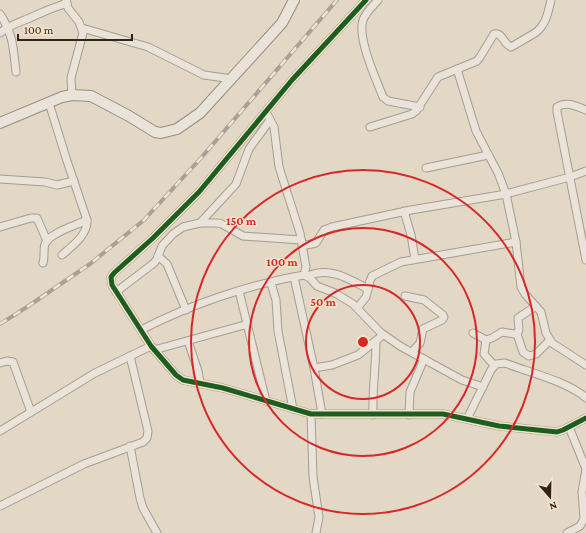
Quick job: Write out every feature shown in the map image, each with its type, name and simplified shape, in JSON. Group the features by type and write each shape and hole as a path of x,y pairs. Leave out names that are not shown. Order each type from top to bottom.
{"street":[{"path":"0,123 72,95 94,97 155,132 161,133 177,129 197,116 232,79 282,23 294,0"},
{"path":"366,0 292,80 199,192 153,238 114,273 111,281 116,292 153,348 179,378 215,386 293,409 312,414 443,414 500,426 552,432 557,432 586,418"},
{"path":"378,0 367,12 362,22 365,48 383,96 388,101 420,107"},
{"path":"370,127 412,114 420,107 438,77 477,61 494,34 497,33 500,35 510,47 535,33 547,17 551,0"},
{"path":"0,33 8,27 66,2 82,28 83,33 71,78 72,95"},
{"path":"0,14 8,27 12,41 16,72"},
{"path":"82,28 148,47 204,75 232,79"},
{"path":"457,69 476,131 498,173 506,194 516,242 521,287 525,294 541,312 546,333 550,340 586,365"},
{"path":"49,103 87,220 86,230 81,237 62,255"},
{"path":"586,110 568,104 562,104 557,107 570,177 583,225 586,260"},
{"path":"266,112 275,132 279,167 302,243 306,276 316,286 342,297 358,308 383,335 462,380 483,388"},
{"path":"200,223 236,184 249,149 270,120"},
{"path":"426,168 488,155"},
{"path":"116,292 154,262 162,246 178,230 200,223 222,224 243,236 302,243 316,243 324,230 332,227 404,211 506,194 586,172"},
{"path":"0,180 45,182 57,185 74,181"},
{"path":"404,211 411,235 415,260"},
{"path":"0,227 31,218 37,218 47,241"},
{"path":"43,263 45,245 47,241 56,234 87,220"},
{"path":"358,308 365,299 371,278 375,274 400,262 516,242"},
{"path":"158,256 166,264 186,310"},
{"path":"141,330 164,318 239,291 294,277 306,276 317,272 339,275 368,289"},
{"path":"294,277 314,368 322,414"},
{"path":"271,283 276,300 278,331 293,409"},
{"path":"239,291 266,401"},
{"path":"405,296 424,300 444,317 442,320 423,329 420,343 412,352"},
{"path":"536,306 518,318 519,330 517,334 523,352 529,356 536,354 550,340"},
{"path":"0,431 95,372 130,356 153,348 188,341 248,324"},
{"path":"473,333 486,340 502,332 517,334"},
{"path":"314,368 332,365 351,358 362,352 383,335"},
{"path":"486,340 484,354 494,365"},
{"path":"188,341 198,371 200,383"},
{"path":"373,415 376,341"},
{"path":"0,505 84,464 143,442 147,438 148,431 130,356"},
{"path":"409,415 410,392 424,359"},
{"path":"0,364 7,361 13,362 31,412"},
{"path":"467,419 494,365 501,363 560,384 586,398"},
{"path":"312,414 313,477 318,517 316,533"},
{"path":"567,533 580,526 584,519 582,492 586,469 569,427"},
{"path":"130,446 143,508 157,533"}],"railway":[{"path":"0,324 90,264 144,220 201,158 337,0"}],"cycle path":[{"path":"366,0 292,80 199,192 153,238 114,273 111,277 112,285 151,346 176,375 183,380 223,388 311,414 443,414 499,426 557,432 586,418"}]}
